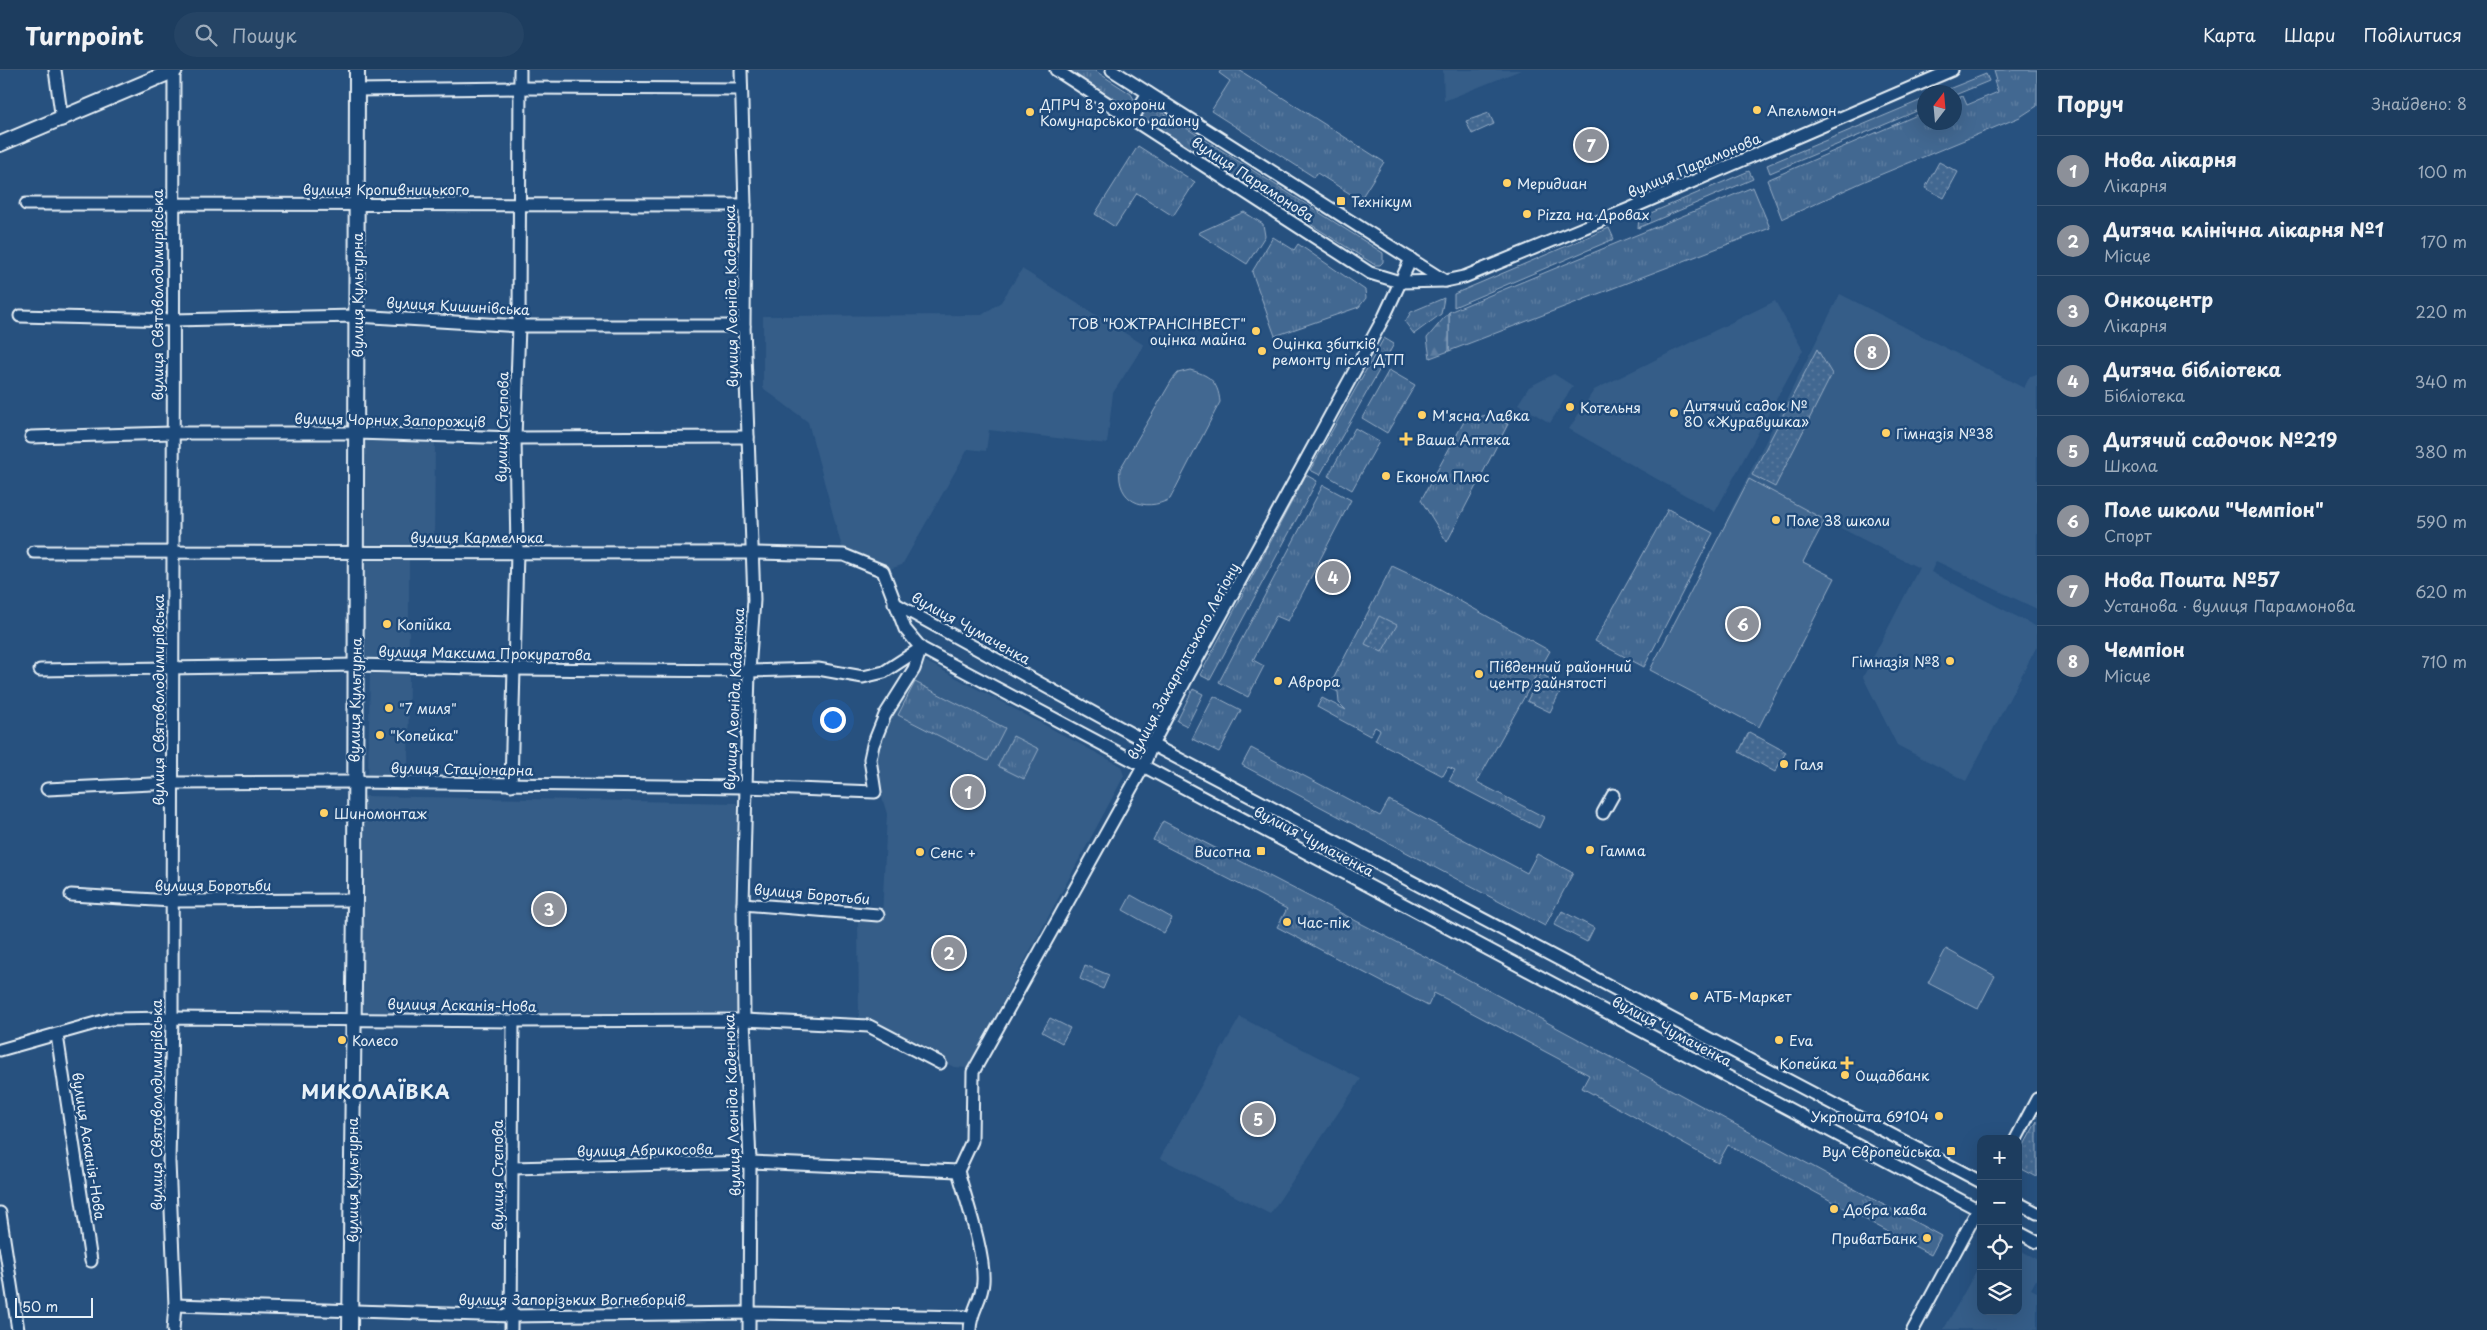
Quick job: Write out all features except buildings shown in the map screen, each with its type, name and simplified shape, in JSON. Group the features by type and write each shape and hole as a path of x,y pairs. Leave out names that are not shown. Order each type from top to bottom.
{"main road":[{"path":"0,144 62,120 174,70"},
{"name":"вулиця Культурна","path":"350,1330 355,900 357,70"}],"street":[{"path":"54,70 62,120"},
{"name":"вулиця Святоволодимирівська","path":"173,1330 175,1305 169,1162 172,1018 172,204 174,70"},
{"name":"вулиця Степова","path":"511,785 517,552 515,438 519,326 520,70"},
{"name":"вулиця Леоніда Каденюка","path":"741,70 745,205 744,326 754,553 754,631 748,671 748,734 744,786 743,904 744,1020 750,1162 749,1330"},
{"name":"вулиця Парамонова","path":"1056,70 1370,272 1400,282 1445,281 1464,277 1629,209 1952,70"},
{"name":"вулиця Парамонова","path":"1112,70 1445,281"},
{"path":"356,90 520,88 741,89"},
{"path":"1132,119 1148,93"},
{"name":"вулиця Кропивницького","path":"26,204 745,205"},
{"name":"вулиця Закарпатського Легіону","path":"958,1171 972,1141 973,1072 1143,767 1152,745 1380,326 1411,259"},
{"name":"вулиця Кишинівська","path":"20,316 173,320 357,316 519,326 744,326"},
{"name":"вулиця Чорних Запорожців","path":"31,437 172,433 356,434 515,438 748,437"},
{"name":"вулиця Кармелюка","path":"34,552 754,553 844,556 883,571 894,603"},
{"name":"вулиця Чумаченка","path":"894,603 1152,745 1977,1180"},
{"name":"вулиця Чумаченка","path":"894,603 905,629 921,648 1977,1206"},
{"name":"вулиця Максима Прокуратова","path":"40,670 356,665 515,669 748,671 818,669 872,676 884,672 921,648"},
{"name":"вулиця Стаціонарна","path":"47,789 173,783 354,782 744,786 875,792 870,759 873,745 885,715 914,669 921,648"},
{"path":"1603,813 1614,795"},
{"name":"вулиця Боротьби","path":"71,895 172,901 355,900"},
{"name":"вулиця Боротьби","path":"743,904 878,915"},
{"name":"вулиця Асканія-Нова","path":"0,1050 110,1020 172,1018 513,1021 744,1020 869,1026 940,1063"},
{"name":"вулиця Степова","path":"511,1330 513,1021"},
{"name":"вулиця Асканія-Нова","path":"57,1035 91,1261"},
{"path":"2018,1135 2037,1099"},
{"name":"вулиця Абрикосова","path":"512,1168 750,1162 958,1171"},
{"path":"958,1171 977,1243 984,1280 982,1292 970,1317 970,1330"},
{"path":"2022,1205 2037,1213"},
{"path":"0,1213 18,1330"},
{"path":"1913,1330 1977,1213"},
{"path":"2022,1234 2037,1242"},
{"name":"вулиця Запорізьких Вогнеборців","path":"175,1305 511,1316 750,1312 970,1317"}],"shaded area":[{"path":"1443,70 1521,70 1444,101"},
{"path":"1022,269 1144,345 1113,393 1107,444 989,430 986,451 968,449 902,565 883,571 844,555 808,422 763,388 763,316 982,315 1001,302"},
{"path":"1840,294 2024,388 2030,376 2037,375 2037,609 1936,561 1931,572 2037,627 2037,646 1966,781 1897,745 1863,677 1919,568 1825,520 1803,562 1726,520"},
{"name":"Дитячий садок № 80 «Журавушка»","path":"1775,301 1803,350 1715,512 1569,429 1594,390"},
{"path":"1554,374 1573,386 1550,423 1518,404 1529,387"},
{"path":"364,438 435,439 434,549 363,549"},
{"path":"363,556 409,556 409,662 363,661"},
{"path":"925,661 1121,766 1124,776 967,1068 954,1067 859,1022 858,916 882,917 887,814 873,768 884,725"},
{"path":"370,673 409,674 408,780 368,779"},
{"path":"362,796 737,803 737,1014 360,1014"},
{"path":"1240,1017 1361,1079 1270,1214 1160,1158"},
{"path":"2022,1251 2037,1259 2037,1278 2031,1289 2037,1292 2037,1330 1944,1329 1977,1269 1977,1315 2022,1315"}],"green space":[{"path":"1066,70 1094,70 1131,94 1134,99 1128,108 1121,106"},
{"path":"1221,70 1239,70 1384,162 1360,200 1317,173 1314,177 1211,111 1230,81 1219,73"},
{"path":"2037,70 2037,106 2020,117 1865,181 1782,219 1767,180 1917,115 1917,130 1962,130 1962,96 1967,105 1998,92 1994,81 1997,81 1994,71"},
{"path":"1986,74 1989,81 1962,92 1962,85 1958,85"},
{"path":"1917,102 1917,111 1770,173 1767,165"},
{"path":"1150,105 1383,253 1383,262 1380,265 1375,265 1141,117 1141,113 1146,106"},
{"path":"1489,113 1494,124 1472,134 1466,121"},
{"path":"1138,146 1195,182 1173,216 1137,193 1115,227 1095,214"},
{"path":"1939,162 1958,172 1944,198 1925,188"},
{"path":"1749,171 1753,179 1638,228 1639,218"},
{"path":"1753,187 1770,228 1449,351 1449,312"},
{"path":"1244,212 1263,224 1265,236 1247,264 1198,233"},
{"path":"1609,228 1614,239 1454,307 1454,294"},
{"path":"1273,237 1294,250 1298,244 1365,290 1366,298 1359,307 1275,336 1252,272"},
{"path":"1444,298 1441,314 1414,334 1405,322 1411,312"},
{"path":"1449,312 1449,351 1430,358 1427,338"},
{"path":"1384,338 1394,344 1320,475 1310,470"},
{"path":"1817,349 1832,374 1775,487 1752,475"},
{"path":"1190,370 1202,374 1215,384 1220,402 1170,499 1151,505 1134,501 1122,489 1120,469 1172,380 1178,373"},
{"path":"1389,370 1415,385 1387,433 1362,418"},
{"path":"1490,415 1508,424 1447,542 1421,500 1466,418"},
{"path":"1355,428 1379,442 1352,490 1328,476"},
{"path":"1306,475 1317,481 1210,680 1200,675"},
{"path":"1749,479 1825,520 1803,562 1835,578 1759,727 1650,670"},
{"path":"1323,485 1351,500 1288,621 1276,616 1253,660 1264,666 1248,697 1219,682"},
{"path":"1668,509 1713,533 1644,667 1595,641"},
{"path":"1392,566 1422,580 1550,651 1477,782 1544,817 1539,828 1449,781 1455,770 1448,767 1443,776 1375,740 1380,730 1375,727 1370,736 1317,707 1322,698 1346,710 1339,703 1338,692 1329,687"},
{"path":"1379,616 1397,625 1382,652 1365,644"},
{"path":"1541,674 1563,686 1550,712 1527,701"},
{"path":"915,682 1005,728 988,761 898,715"},
{"path":"1193,689 1203,694 1187,726 1177,721"},
{"path":"1214,696 1241,710 1219,752 1192,739"},
{"path":"1749,732 1786,752 1775,772 1739,752"},
{"path":"1013,736 1039,749 1024,779 998,766"},
{"path":"1251,748 1380,816 1389,800 1527,873 1537,854 1573,873 1545,926 1242,765"},
{"path":"1163,821 1447,968 1941,1236 1931,1255 1728,1145 1718,1163 1582,1088 1589,1075 1434,993 1428,1006 1277,927 1287,909 1153,840"},
{"path":"1131,895 1172,918 1164,933 1123,910"},
{"path":"1562,911 1594,928 1587,942 1554,925"},
{"path":"1946,949 1995,976 1978,1009 1928,983"},
{"path":"1085,965 1109,975 1103,989 1080,979"},
{"path":"1050,1018 1070,1028 1062,1043 1042,1032"},
{"path":"2037,1121 2037,1177 2022,1169 2022,1149"}],"place":[{"name":"Апельмон","path":"1757,110"},
{"name":"ДПРЧ 8 з охорони Комунарського району","path":"1030,112"},
{"name":"Нова Пошта №57","path":"1591,145"},
{"name":"Меридиан","path":"1507,183"},
{"name":"Технікум","path":"1341,201"},
{"name":"Pizza на Дровах","path":"1527,214"},
{"name":"ТОВ \"ЮЖТРАНСІНВЕСТ\" оцінка майна","path":"1256,331"},
{"name":"Оцінка збитків, ремонту після ДТП","path":"1262,351"},
{"name":"Чемпіон","path":"1872,352"},
{"name":"Котельня","path":"1570,407"},
{"name":"Дитячий садок № 80 «Журавушка»","path":"1674,413"},
{"name":"М'ясна Лавка","path":"1422,415"},
{"name":"Гімназія №38","path":"1886,433"},
{"name":"Ваша Аптека","path":"1406,439"},
{"name":"Економ Плюс","path":"1386,476"},
{"name":"Поле 38 школи","path":"1776,520"},
{"name":"Дитяча бібліотека","path":"1333,577"},
{"name":"Копійка","path":"387,624"},
{"name":"Поле школи \"Чемпіон\"","path":"1743,624"},
{"name":"Гімназія №8","path":"1950,661"},
{"name":"Південний районний центр зайнятості","path":"1479,674"},
{"name":"Аврора","path":"1278,681"},
{"name":"\"7 миля\"","path":"389,708"},
{"name":"\"Копейка\"","path":"380,735"},
{"name":"Галя","path":"1784,764"},
{"name":"Нова лікарня","path":"968,792"},
{"name":"Шиномонтаж","path":"324,813"},
{"name":"Гамма","path":"1590,850"},
{"name":"Висотна","path":"1261,851"},
{"name":"Сенс +","path":"920,852"},
{"name":"Онкоцентр","path":"549,909"},
{"name":"Час-пік","path":"1287,922"},
{"name":"Дитяча клінічна лікарня №1","path":"949,953"},
{"name":"АТБ-Маркет","path":"1694,996"},
{"name":"Колесо","path":"342,1040"},
{"name":"Eva","path":"1779,1040"},
{"name":"Копейка","path":"1847,1063"},
{"name":"Ощадбанк","path":"1845,1075"},
{"name":"Укрпошта 69104","path":"1939,1116"},
{"name":"Дитячий садочок №219","path":"1258,1119"},
{"name":"Вул Європейська","path":"1951,1151"},
{"name":"Добра кава","path":"1834,1209"},
{"name":"ПриватБанк","path":"1927,1238"}],"district":[{"name":"МИКОЛАЇВКА","path":"376,1091"}]}
